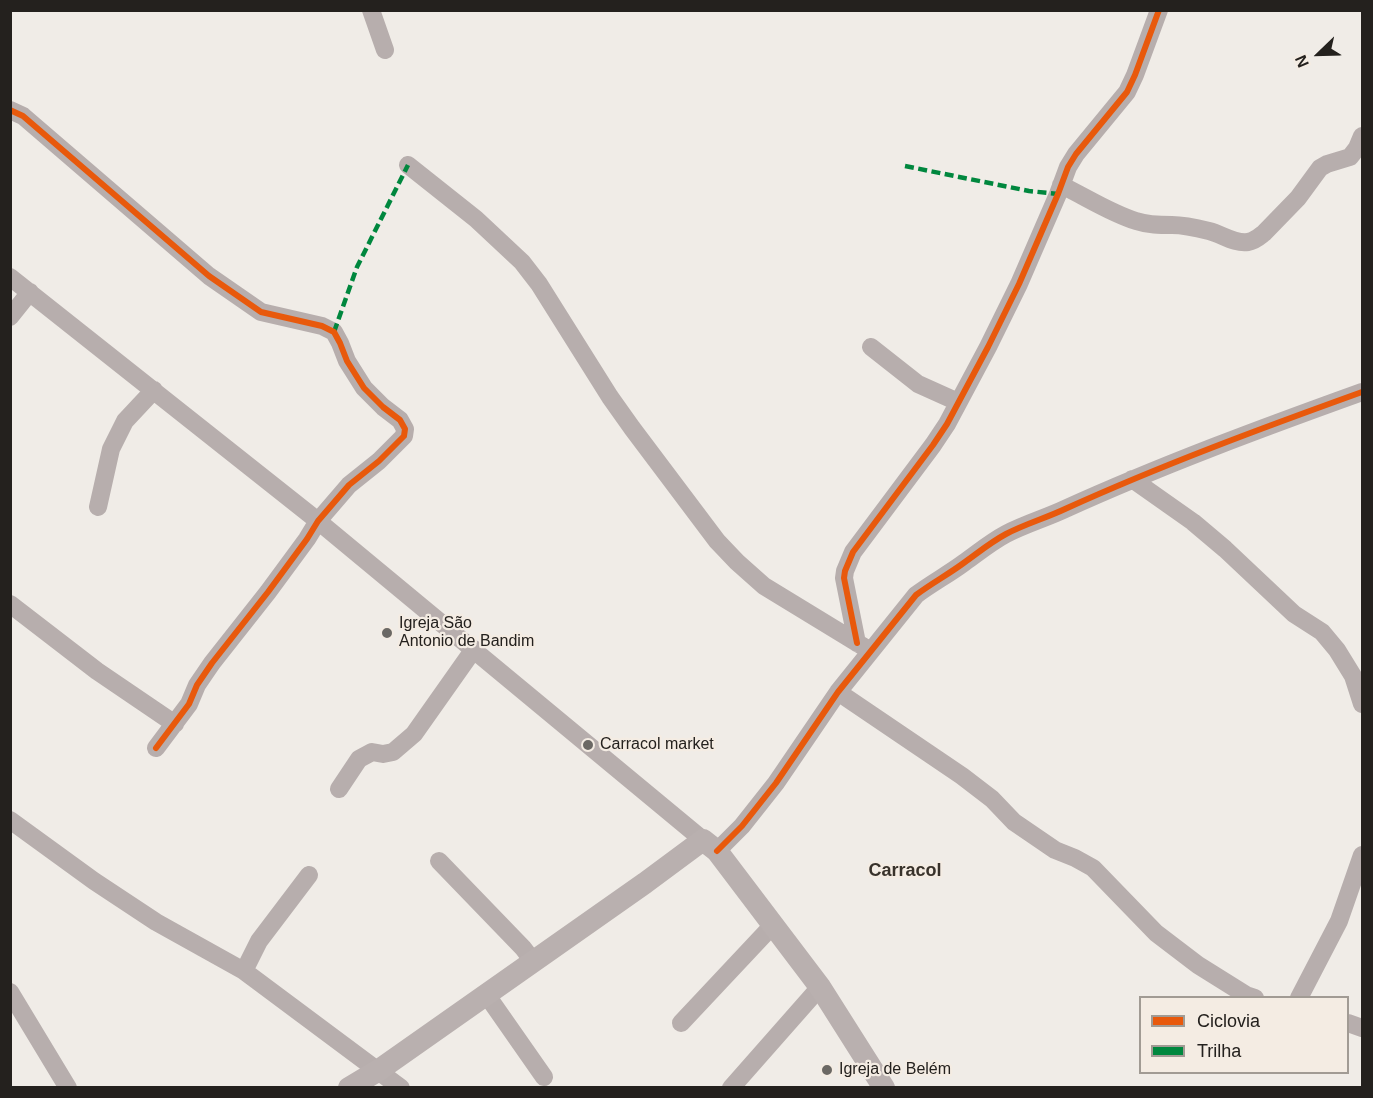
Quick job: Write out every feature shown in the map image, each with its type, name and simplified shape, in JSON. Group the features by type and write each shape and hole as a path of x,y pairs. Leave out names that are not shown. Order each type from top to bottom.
{"main road":[{"path":"349,1088 379,1070 645,883 710,845 820,987 884,1088"}],"street":[{"path":"371,10 385,50"},
{"path":"864,647 845,586 845,571 853,552 947,424 1019,284 1068,167 1127,92 1159,10"},
{"path":"10,110 23,116 209,276 261,312 322,326 334,332 347,361 364,388 400,420 405,429 404,436 379,461 349,485 318,520 307,539 268,592 212,663 197,685 189,704 156,748"},
{"path":"1061,185 1114,213 1137,222 1157,226 1191,227 1211,231 1239,242 1250,242 1258,238 1298,198 1320,168 1350,157 1357,148 1362,135"},
{"path":"408,165 476,219 522,262 539,284 610,397 717,541 764,586 864,647"},
{"path":"10,277 318,520 710,845 742,826 776,783 838,692 864,647 916,595 966,562 985,546 1007,533 1132,480 1362,392"},
{"path":"10,317 30,292"},
{"path":"871,347 918,384 958,402"},
{"path":"98,507 111,449 125,421 154,390"},
{"path":"1132,480 1193,522 1294,614 1322,632 1337,650 1353,676 1362,704"},
{"path":"10,604 96,671 175,724"},
{"path":"339,789 359,759 372,752 383,754 393,752 414,734 474,649"},
{"path":"838,692 962,776 993,799 1014,822 1055,850 1093,868 1156,933 1198,965 1249,996"},
{"path":"10,820 94,881 156,922 244,971 401,1088"},
{"path":"1300,996 1339,921 1362,855"},
{"path":"439,861 533,961"},
{"path":"244,971 258,941 309,875"},
{"path":"681,1023 773,925"},
{"path":"731,1088 820,987"},
{"path":"10,992 68,1088"},
{"path":"486,994 544,1077"}],"marked path":[{"path":"334,332 357,267 408,165"},
{"path":"905,166 1029,191 1058,194"}],"cycle path":[{"path":"857,643 844,578 853,552 947,424 1019,284 1068,167 1127,92 1159,10"},
{"path":"10,110 23,116 209,276 261,312 322,326 334,332 347,361 364,388 400,420 405,429 404,436 379,461 349,485 318,521 268,592 212,663 197,685 189,704 156,748"},
{"path":"717,851 742,826 776,783 838,692 916,595 1013,530 1175,462 1362,392"}],"place":[{"name":"Igreja São Antonio de Bandim","path":"387,633"},
{"name":"Carracol market","path":"588,745"},
{"name":"Igreja de Belém","path":"827,1070"}],"district":[{"name":"Carracol","path":"905,871"}]}
